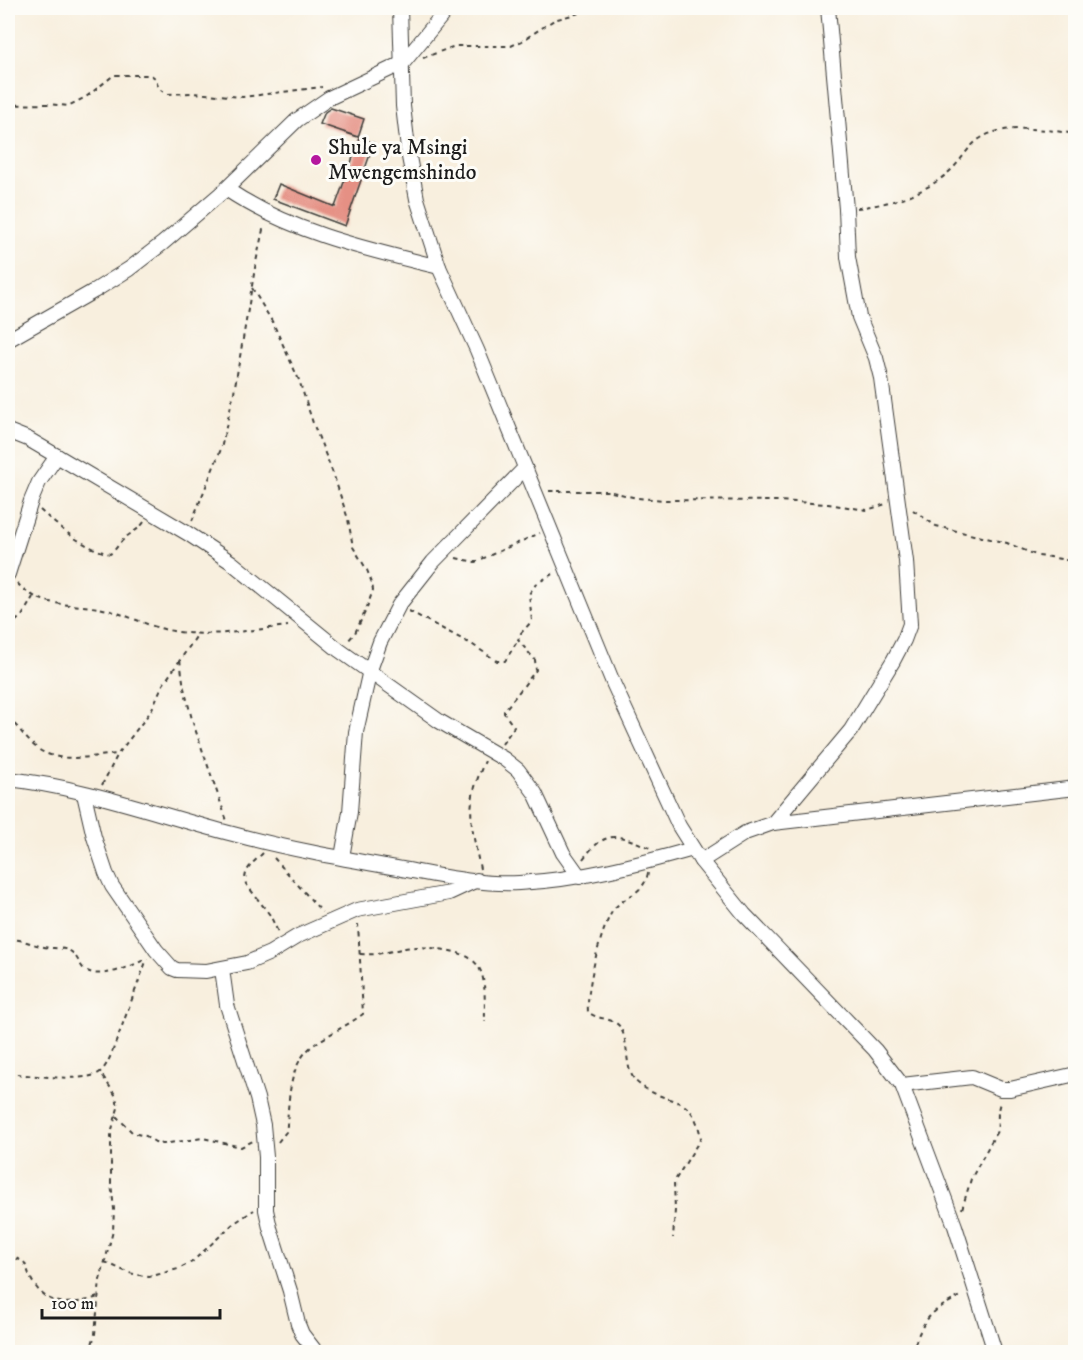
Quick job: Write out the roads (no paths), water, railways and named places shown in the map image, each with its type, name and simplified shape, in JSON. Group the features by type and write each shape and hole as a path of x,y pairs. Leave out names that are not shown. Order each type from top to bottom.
{"street":[{"path":"400,8 403,106 417,199 439,267 477,350 614,685 679,826 701,861 744,914 875,1050 902,1084 955,1226 995,1353"},
{"path":"8,340 129,269 171,237 226,189 297,120 329,98 403,63 448,8"},
{"path":"773,823 851,730 904,640 910,624 898,500 879,368 859,316 848,257 846,209 828,8"},
{"path":"226,189 252,207 346,244 439,267"},
{"path":"8,431 57,456 187,533 249,577 339,650 439,721 518,770 535,793 560,847 578,874"},
{"path":"8,573 31,501 39,482 57,456"},
{"path":"342,857 350,812 356,732 370,670 380,642 399,605 439,556 525,468"},
{"path":"10,781 90,795 233,834 270,847 480,881 518,883 578,874 649,861 693,849"},
{"path":"701,861 745,833 773,823 1076,788"},
{"path":"90,795 94,837 106,873 120,899 152,945 165,962 177,970 222,969 247,963 357,910 449,893 480,881"},
{"path":"222,969 227,1005 257,1098 264,1131 265,1196 270,1228 298,1323 316,1353"},
{"path":"902,1084 972,1077 1002,1089 1010,1089 1076,1074"}],"place":[{"name":"Shule ya Msingi Mwengemshindo","path":"316,160"}]}
